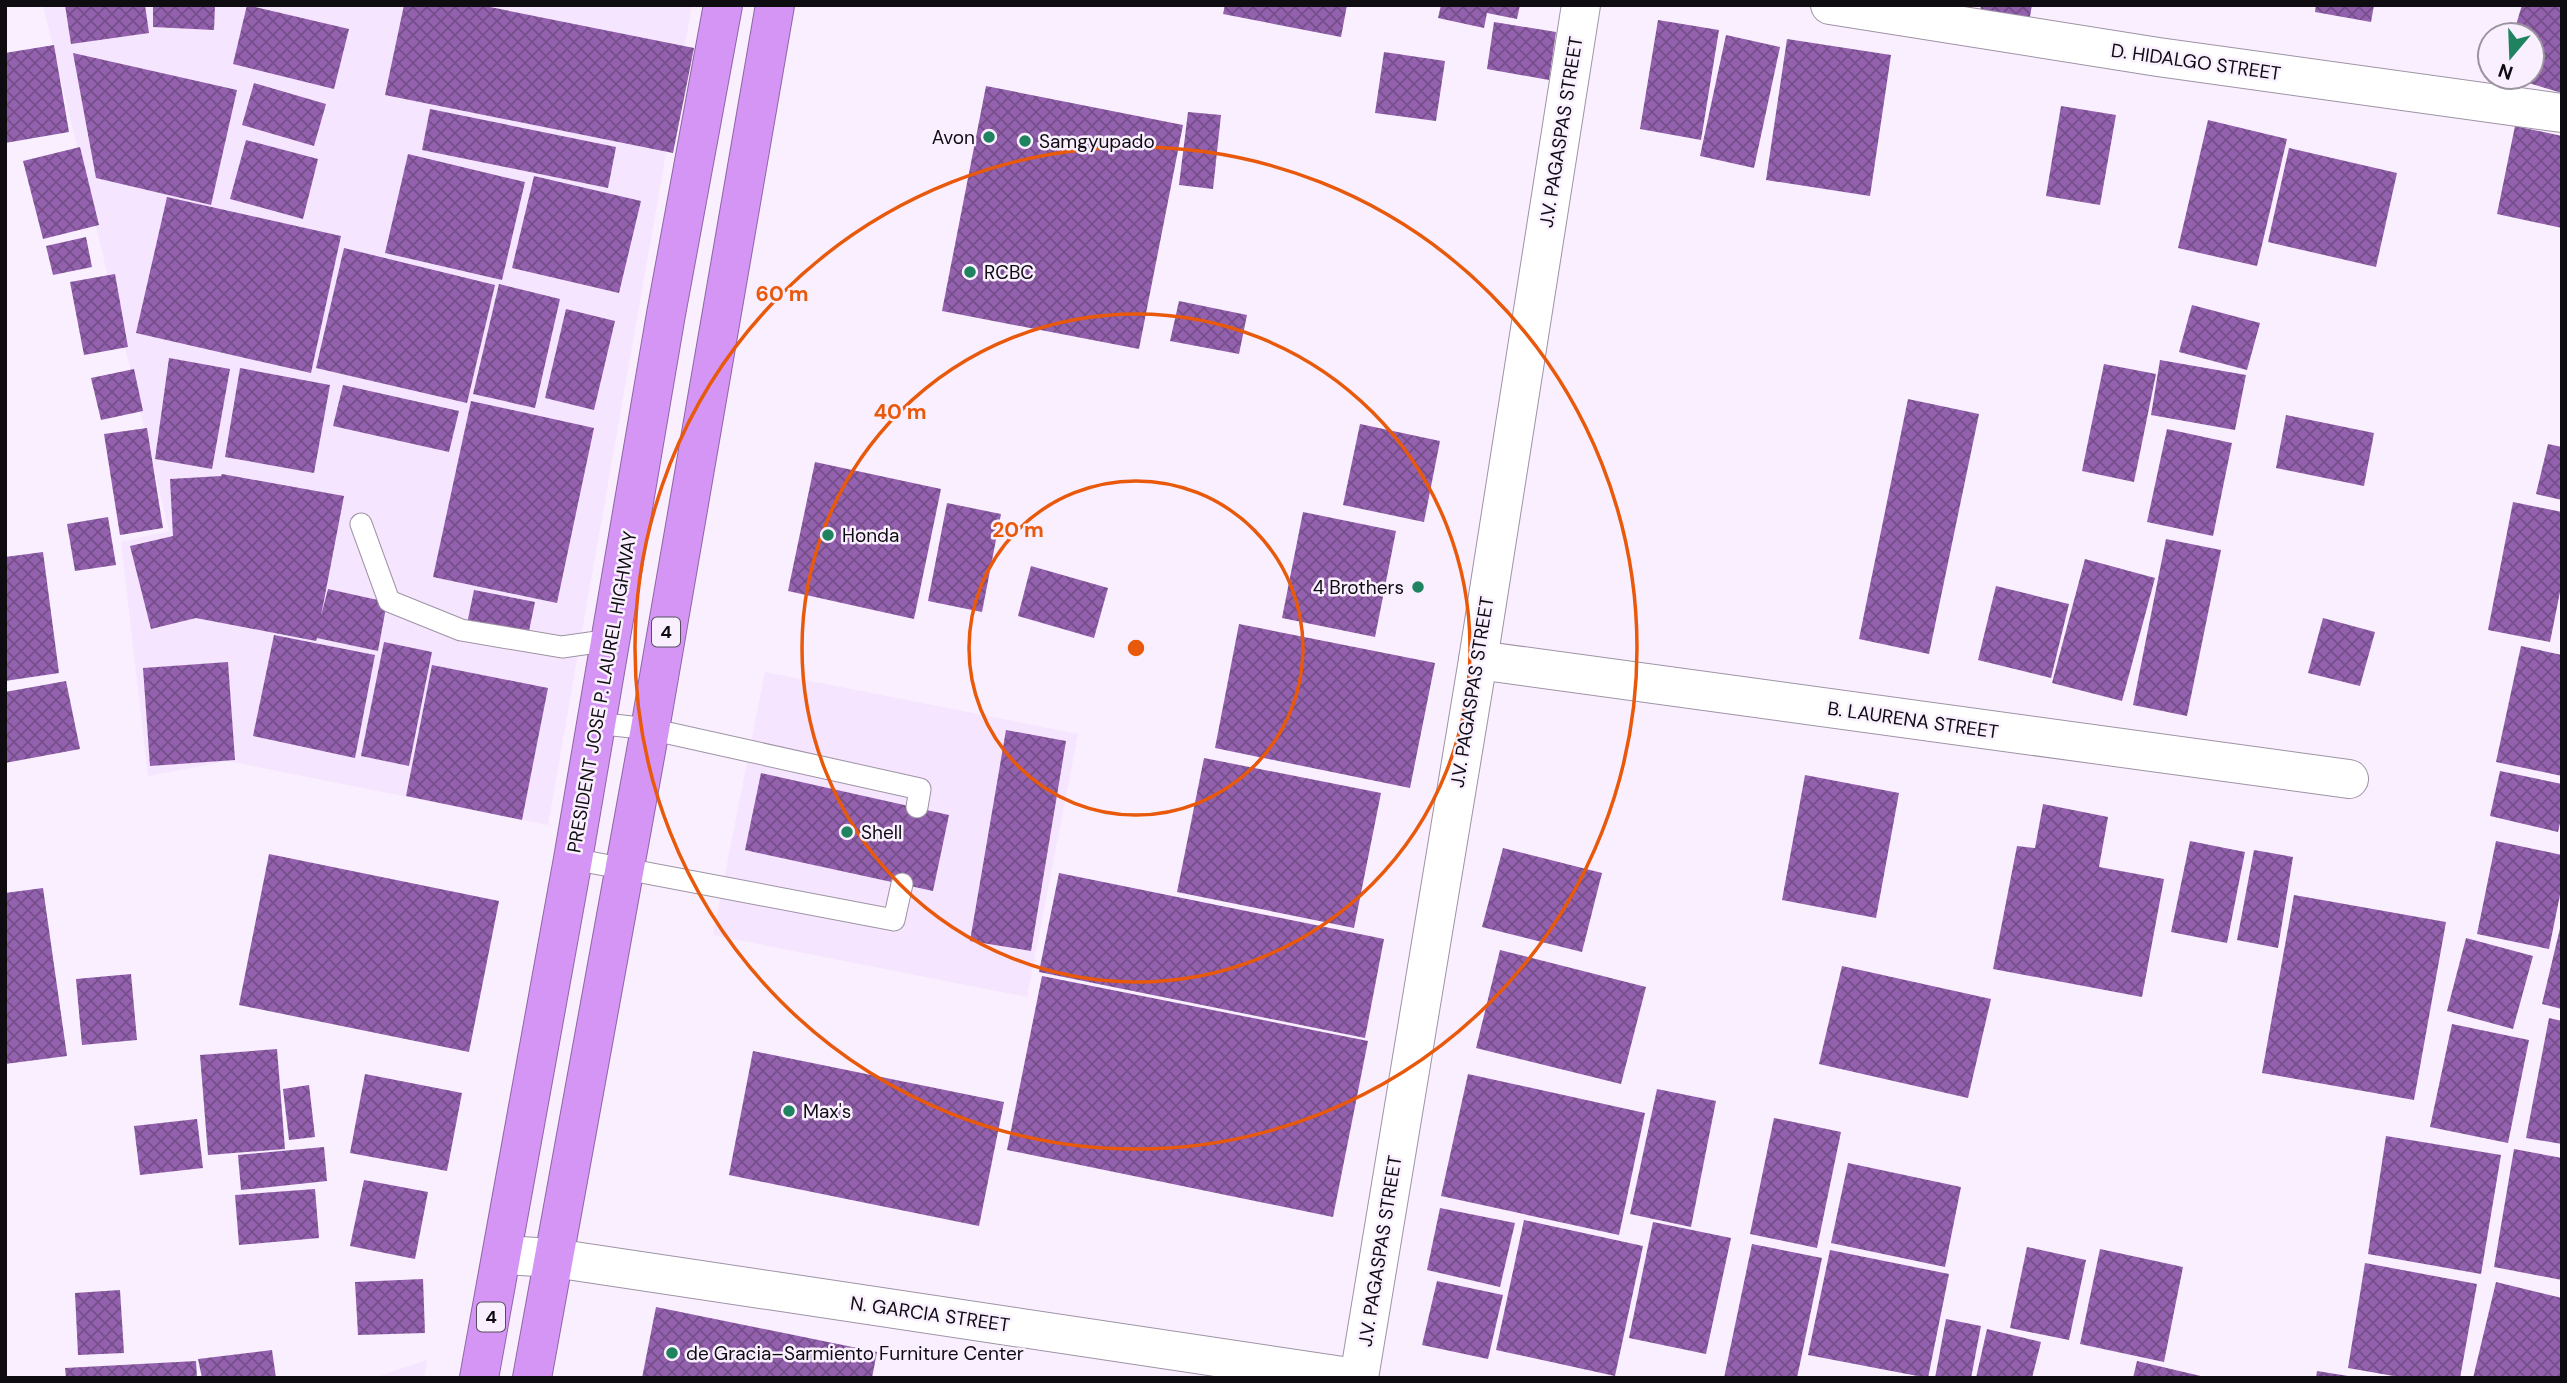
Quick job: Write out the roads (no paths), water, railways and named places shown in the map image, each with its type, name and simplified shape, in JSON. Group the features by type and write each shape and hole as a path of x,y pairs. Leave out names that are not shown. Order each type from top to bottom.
{"highway":[{"name":"PRESIDENT JOSE P. LAUREL HIGHWAY","path":"479,1378 503,1255 666,314 723,5"},
{"name":"4","path":"532,1378 650,729 775,5"}],"street":[{"name":"J.V. PAGASPAS STREET","path":"1358,1378 1478,660 1581,5"},
{"name":"D. HIDALGO STREET","path":"1830,5 2158,57 2562,113"},
{"name":"B. LAURENA STREET","path":"1478,660 2349,779"},
{"name":"N. GARCIA STREET","path":"503,1255 554,1258 1358,1378"}],"lane":[{"path":"361,524 389,601 461,630 562,647 611,639"},
{"path":"595,723 650,729 920,789 916,807"},
{"path":"573,859 894,920 901,884"}],"place":[{"name":"Avon","path":"989,137"},
{"name":"Samgyupado","path":"1025,141"},
{"name":"RCBC","path":"970,272"},
{"name":"Honda","path":"828,535"},
{"name":"4 Brothers","path":"1418,587"},
{"name":"Shell","path":"847,832"},
{"name":"Max's","path":"789,1111"},
{"name":"de Gracia–Sarmiento Furniture Center","path":"672,1353"}]}
